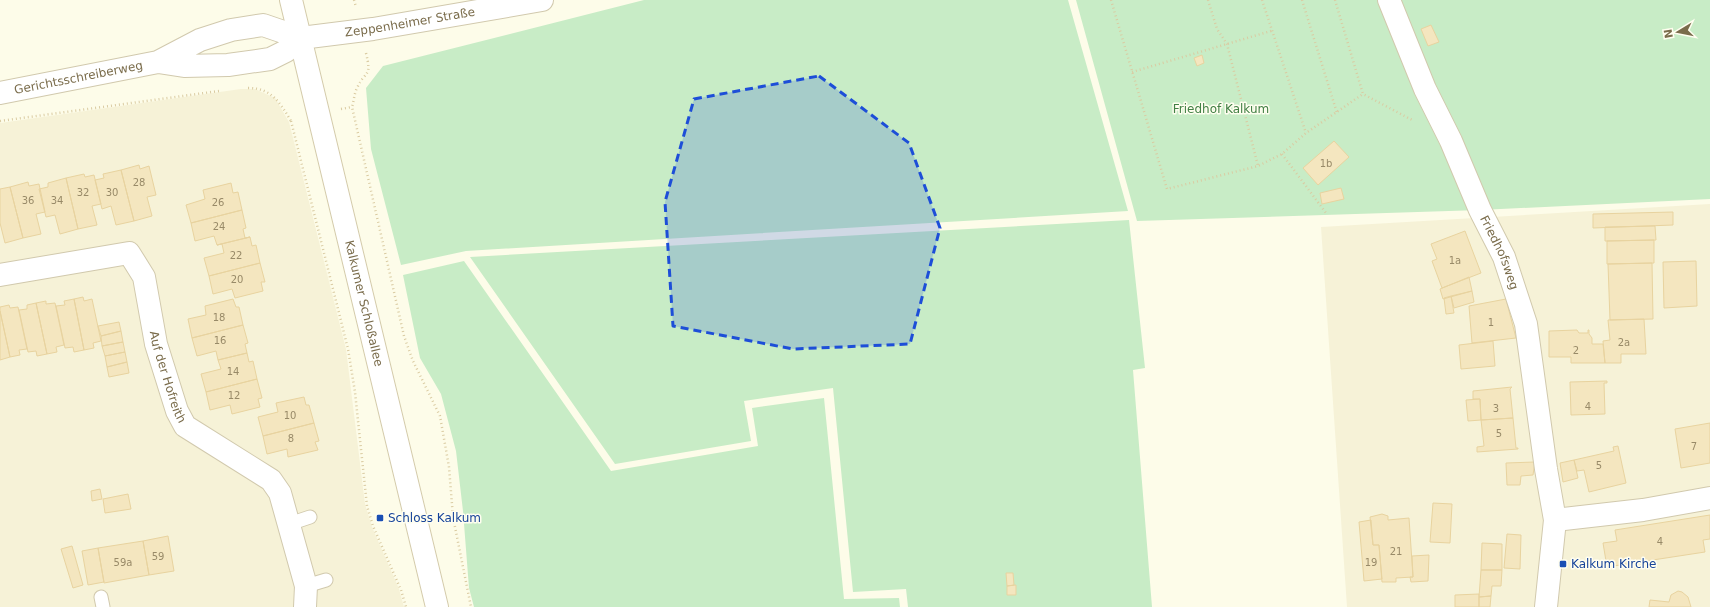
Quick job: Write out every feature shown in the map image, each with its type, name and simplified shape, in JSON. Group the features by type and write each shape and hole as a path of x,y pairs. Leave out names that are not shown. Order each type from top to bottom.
{"street":[{"name":"Kalkumer Schloßallee","path":"291,0 437,607"},
{"name":"Zeppenheimer Straße","path":"301,38 361,30 542,0"},
{"name":"Friedhofsweg","path":"1389,0 1425,89 1451,141 1480,210 1504,257 1526,324 1546,469 1556,520 1546,607"},
{"name":"Gerichtsschreiberweg","path":"0,93 158,62 200,40 231,30 263,25 301,38"},
{"name":"Gerichtsschreiberweg","path":"158,62 184,66 228,65 270,59 286,51 301,38"},
{"name":"Auf der Hofreith","path":"0,275 129,253 144,277 156,344 178,411 186,426 271,480 280,493 288,524 312,591"},
{"path":"1556,520 1643,510 1710,498"}],"lane":[{"path":"288,524 310,517"}],"path":[{"path":"354,0 370,68 357,89 352,107 404,336 413,361 440,416 449,467 453,517 471,607"},
{"path":"1110,0 1167,189 1258,166 1282,154 1306,133 1363,94"},
{"path":"1208,0 1217,29 1227,44 1258,166"},
{"path":"1262,0 1306,133"},
{"path":"1302,0 1337,113"},
{"path":"1335,0 1363,94 1417,123"},
{"path":"1132,72 1271,31"},
{"path":"240,88 256,88 268,92 282,105 291,121 348,349 355,392 367,506 401,590 406,607"},
{"path":"0,121 225,90"},
{"path":"291,121 352,107"},
{"path":"1282,154 1326,213"}],"highlighted area":[{"path":"819,76 909,143 940,228 910,344 793,349 673,326 665,202 694,99"}],"shaded area":[{"path":"241,89 255,89 275,98 289,122 346,349 365,504 372,527 399,589 404,607 0,607 0,123"},
{"path":"1710,204 1710,607 1347,607 1321,227"}],"green space":[{"path":"644,0 1068,0 1128,211 466,251 401,265 371,149 366,88 383,66"},
{"name":"Friedhof Kalkum","path":"1076,0 1710,0 1710,199 1480,210 1137,221"},
{"path":"1129,220 1145,368 1133,370 1152,607 908,607 906,589 853,592 833,388 744,401 751,441 615,464 470,257"},
{"path":"464,261 611,471 758,446 752,408 824,398 844,599 899,598 900,607 474,607 469,588 463,511 456,451 441,394 420,358 403,275"}],"building":[{"path":"1431,25 1439,42 1428,46 1421,29"},
{"path":"1202,55 1204,63 1197,66 1194,58"},
{"path":"1334,141 1349,157 1318,185 1303,168"},
{"path":"139,165 140,169 149,166 156,195 147,197 152,216 134,221 121,170"},
{"path":"121,170 134,221 116,225 111,206 102,209 95,180 104,178 103,174"},
{"path":"84,174 85,177 94,175 101,204 92,206 97,225 78,229 66,178"},
{"path":"66,178 78,229 60,234 55,215 46,217 39,189 48,187 48,183"},
{"path":"28,182 29,186 39,184 45,212 36,214 41,234 23,238 10,187"},
{"path":"231,183 233,193 238,192 242,210 191,223 186,205 205,199 203,190"},
{"path":"10,187 23,238 5,243 0,223 0,189"},
{"path":"1341,188 1344,199 1322,204 1320,193"},
{"path":"242,210 246,228 243,229 245,238 250,237 217,245 214,236 195,241 191,223"},
{"path":"1673,212 1673,225 1593,228 1593,214"},
{"path":"1655,226 1656,240 1605,241 1605,227"},
{"path":"1465,231 1481,273 1442,288 1432,261 1437,259 1431,244"},
{"path":"250,237 252,246 256,245 260,263 209,276 204,258 224,253 222,244 217,245"},
{"path":"1654,240 1654,263 1607,264 1607,241"},
{"path":"1696,261 1697,306 1664,308 1663,262"},
{"path":"260,263 265,282 261,282 263,291 235,298 232,289 213,294 209,276"},
{"path":"1652,263 1653,319 1610,320 1608,264"},
{"path":"1469,277 1472,291 1443,299 1440,289"},
{"path":"1472,291 1474,302 1454,308 1451,296"},
{"path":"1451,296 1454,313 1446,314 1444,298"},
{"path":"83,297 84,301 92,299 101,341 93,343 94,348 84,350 74,299"},
{"path":"74,299 84,350 74,352 73,347 65,348 56,306 65,305 64,301"},
{"path":"233,299 236,307 239,307 243,325 192,338 188,319 206,315 205,306"},
{"path":"1506,299 1516,338 1472,343 1469,306"},
{"path":"46,301 46,304 55,303 64,345 56,347 57,352 47,354 36,303"},
{"path":"36,303 47,354 37,356 36,351 28,352 19,310 27,309 27,305"},
{"path":"9,305 10,308 18,307 27,349 19,350 20,355 10,357 0,311 0,307"},
{"path":"0,311 10,357 0,360"},
{"path":"1644,319 1646,354 1621,354 1621,363 1605,363 1603,341 1610,340 1608,320"},
{"path":"119,322 121,331 101,336 98,326"},
{"path":"243,325 248,343 245,344 247,353 218,360 216,351 197,356 192,338"},
{"path":"1577,330 1579,333 1588,333 1589,330 1589,334 1592,338 1592,344 1603,344 1605,363 1571,363 1571,357 1549,357 1549,331"},
{"path":"121,331 123,342 102,346 101,336"},
{"path":"1493,341 1495,366 1461,369 1459,345"},
{"path":"123,342 125,352 105,356 102,346"},
{"path":"125,352 127,362 107,367 105,356"},
{"path":"247,353 249,362 253,361 257,379 206,392 201,374 221,369 218,360"},
{"path":"127,362 129,373 109,377 107,367"},
{"path":"257,379 262,398 258,399 260,407 232,414 230,405 210,410 206,392"},
{"path":"1607,381 1607,383 1604,383 1605,414 1571,415 1570,382"},
{"path":"1512,387 1510,389 1513,418 1481,420 1480,399 1473,399 1473,391"},
{"path":"304,397 306,405 309,405 314,423 263,436 258,417 278,412 276,403"},
{"path":"1480,399 1481,420 1468,421 1466,400"},
{"path":"1513,418 1516,448 1518,449 1477,452 1477,447 1484,446 1481,420"},
{"path":"314,423 319,441 315,442 318,450 288,457 287,449 267,454 263,436"},
{"path":"1710,423 1710,463 1681,468 1675,429"},
{"path":"1618,446 1626,483 1589,492 1584,470 1577,471 1574,460 1614,451 1613,447"},
{"path":"1574,460 1578,478 1563,482 1560,463"},
{"path":"1535,462 1533,475 1521,476 1520,485 1507,485 1506,463"},
{"path":"100,489 102,499 92,501 91,491"},
{"path":"128,494 131,509 105,513 103,499"},
{"path":"1433,503 1452,504 1450,543 1430,542"},
{"path":"1382,514 1388,516 1388,520 1409,518 1413,577 1396,578 1396,582 1382,582 1379,545 1373,545 1370,517"},
{"path":"1710,515 1710,539 1703,540 1705,552 1607,567 1603,543 1617,541 1615,530"},
{"path":"1371,520 1373,545 1379,545 1382,579 1364,581 1359,522"},
{"path":"1507,534 1521,535 1520,569 1504,568"},
{"path":"168,536 174,571 149,575 143,541"},
{"path":"143,541 149,575 104,583 98,548"},
{"path":"1482,543 1502,544 1502,570 1481,570"},
{"path":"72,546 83,585 73,588 61,549"},
{"path":"98,548 104,582 88,585 82,551"},
{"path":"1429,555 1428,581 1411,582 1410,577 1413,577 1412,556"},
{"path":"1481,570 1502,570 1501,586 1492,586 1491,596 1479,597"},
{"path":"1006,573 1013,573 1014,585 1007,586"},
{"path":"1016,585 1016,595 1007,595 1007,586"},
{"path":"1678,591 1682,592 1688,597 1691,607 1649,607 1650,600 1669,602 1671,595"},
{"path":"1479,594 1479,607 1455,607 1455,595"},
{"path":"1491,596 1490,607 1479,607 1479,597"}],"place":[{"name":"Schloss Kalkum","path":"380,518"},
{"name":"Kalkum Kirche","path":"1563,564"}]}
